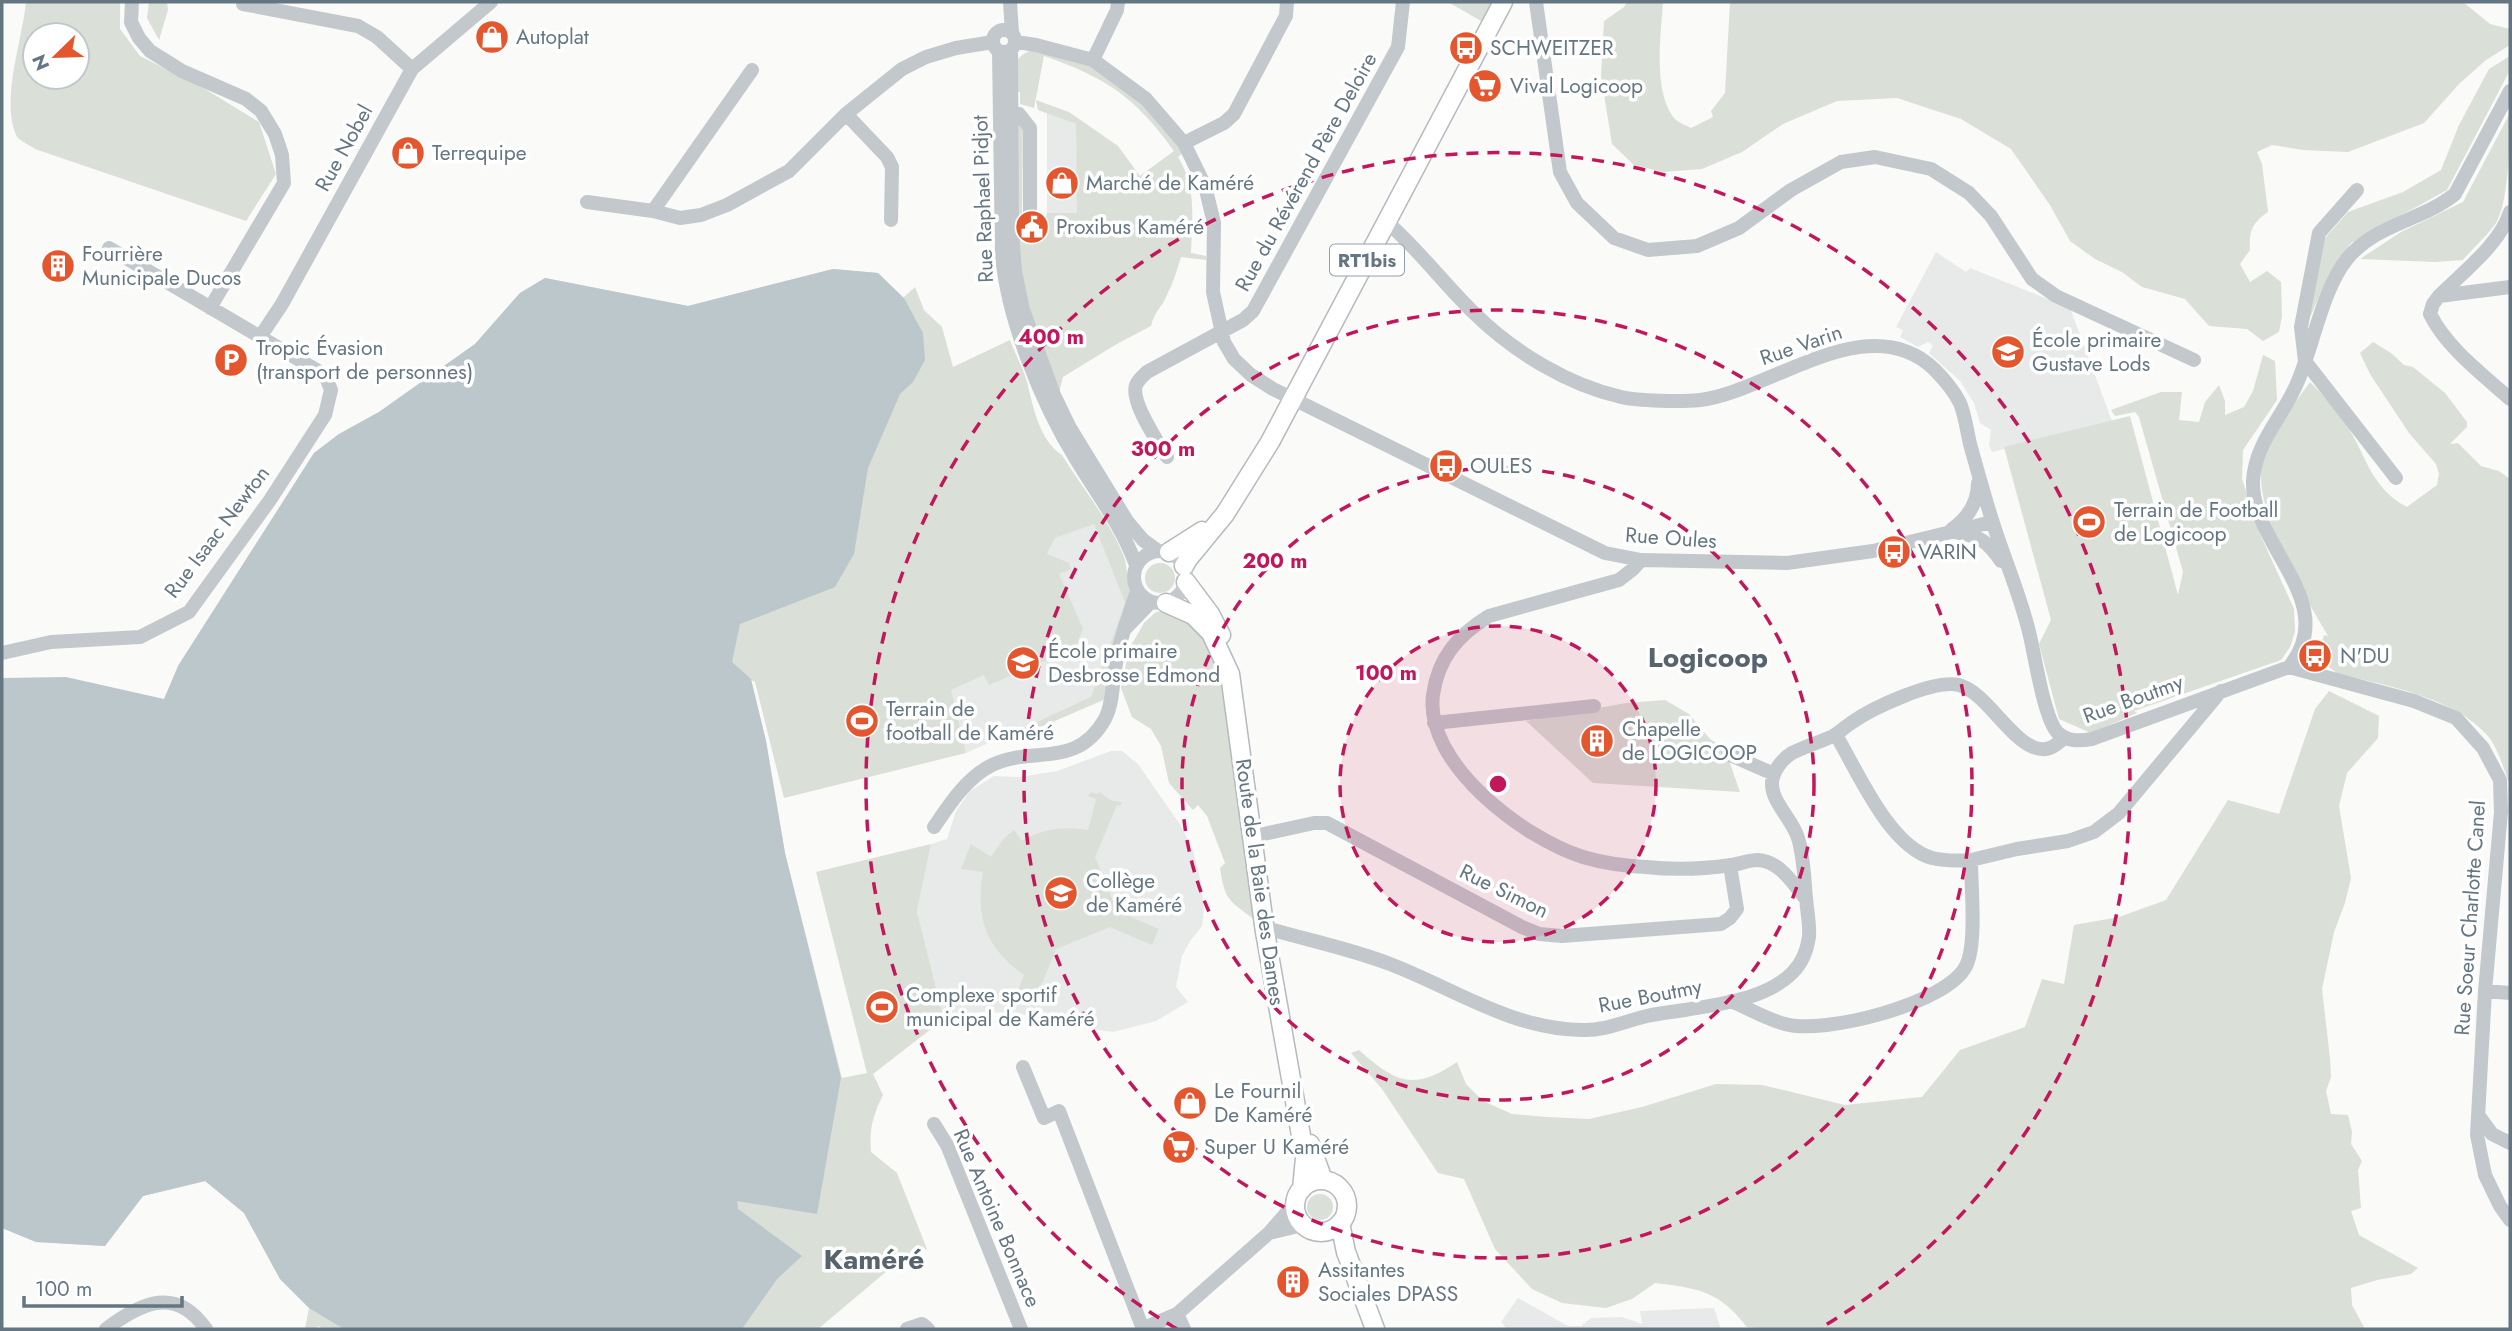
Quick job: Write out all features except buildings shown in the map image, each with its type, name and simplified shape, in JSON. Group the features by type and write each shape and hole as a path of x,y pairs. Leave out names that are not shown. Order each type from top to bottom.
{"main road":[{"name":"RT1bis","path":"1185,574 1270,442 1503,2"},
{"name":"RT1bis","path":"1164,552 1186,543 1225,514"},
{"name":"Route de la Baie des Dames","path":"1185,574 1219,631 1236,673 1273,930 1312,1155 1323,1180"},
{"name":"Route de la Baie des Dames","path":"1158,603 1193,615 1211,633 1230,674 1265,932 1305,1158 1298,1196"},
{"path":"1323,1180 1337,1186 1345,1199 1345,1214 1332,1227 1310,1229 1298,1219 1298,1196 1315,1181 1323,1180"},
{"path":"1332,1227 1337,1251 1366,1329"},
{"path":"1332,1227 1346,1252 1376,1329"}],"street":[{"path":"132,2 131,22 150,51 182,71 246,99 261,111 275,134 282,155 284,183 211,308"},
{"name":"Rue Nobel","path":"260,337 282,304 412,69 491,2"},
{"name":"Rue Raphael Pidjot","path":"1002,2 1012,113 1019,114 1030,128 1030,219 1023,230 1016,234 1007,232"},
{"name":"Rue Raphael Pidjot","path":"1010,2 1005,42 1007,232 1004,277 1012,309 1047,405 1074,456 1123,533 1136,565"},
{"path":"587,202 653,211 680,218 701,215 727,205 789,171 846,114 902,69 914,63 956,48 1005,42 1036,45 1093,60 1118,2"},
{"path":"1184,143 1224,123 1234,114 1286,16 1287,2"},
{"name":"Rue du Révérend Père Deloire","path":"1167,457 1139,408 1135,395 1136,386 1147,372 1243,320 1253,311 1398,47 1403,2"},
{"path":"1536,2 1560,172 1577,202 1614,238 1648,250 1697,246 1739,228 1791,190 1841,163 1875,156 1931,169 1969,194 1991,216 2032,279 2056,296 2194,360"},
{"path":"243,4 358,26 377,37 412,69"},
{"name":"Rue Oules","path":"1093,60 1146,99 1184,143 1205,186 1213,223 1213,292 1221,331 1234,359 1251,375 1294,398 1605,553 1641,560 1787,563 1872,551 1992,522"},
{"path":"653,211 752,70"},
{"path":"2289,667 2299,655 2304,640 2303,601 2260,514 2253,484 2258,453 2298,383 2338,271 2359,245 2385,229 2442,205 2455,194 2510,91"},
{"path":"846,114 887,157 892,167 891,220"},
{"path":"2357,190 2319,233 2301,327 2305,361 2396,478"},
{"path":"2510,212 2503,229 2488,248 2439,296 2430,314 2436,327 2452,345 2510,399"},
{"name":"Rue Varin","path":"1387,222 1476,316 1506,341 1550,369 1593,389 1623,398 1700,400 1850,348 1900,349 1922,360 1933,369 1960,403 1992,522 2027,625 2048,714 2055,730 2064,738"},
{"name":"Rue Raphael Pidjot","path":"1007,232 1023,310 1070,428 1127,521 1143,540 1164,552"},
{"name":"Rue Isaac Newton","path":"2,653 51,642 140,637 189,612 270,500 325,415 331,390 325,375 109,248"},
{"path":"2439,296 2510,288"},
{"path":"1947,532 1963,521 1978,498 1978,474"},
{"path":"1947,532 1978,536 1991,545 2016,590"},
{"path":"934,827 956,795 990,766 1008,760 1071,750 1094,736 1110,708 1116,657 1124,630 1137,591 1133,578 1136,565 1145,555 1164,552 1175,556 1185,574 1179,596 1158,603 1124,630"},
{"path":"1641,560 1619,580 1489,616 1472,626 1444,657 1434,689 1434,723 1440,740 1455,765 1474,787 1517,822 1557,846 1583,857 1648,868 1730,865 1758,860 1776,866 1806,899"},
{"path":"1137,591 1158,603"},
{"name":"Rue Boutmy","path":"1273,930 1326,942 1369,956 1493,1012 1556,1028 1606,1028 1644,1017 1731,1001 1780,983 1800,964 1809,937 1804,867 1798,836 1773,793 1774,774 1789,754 1836,734 1890,702 1940,685 1955,684 1968,688 2026,744 2044,750 2054,747 2064,738 2078,741 2091,739 2289,667"},
{"name":"Rue Soeur Charlotte Canel","path":"2289,667 2414,701 2456,718 2483,748 2500,780 2501,812 2485,991 2477,1135 2486,1175 2500,1206 2510,1220"},
{"path":"1836,734 1888,824 1901,839 1913,850 1931,858 1971,860 2068,841 2094,832 2119,813 2222,690"},
{"path":"1434,723 1594,706"},
{"path":"1728,754 1774,774"},
{"name":"Rue Simon","path":"1259,835 1314,823 1327,823 1522,927 1549,936 1617,934 1721,924 1737,909 1730,865"},
{"path":"1731,1001 1786,1025 1826,1025 1891,1013 1941,990 1966,967 1973,938 1971,860"},
{"path":"2485,991 2510,993"},
{"path":"1023,1067 1044,1118 1059,1111 1143,1329 1177,1314 1269,1233 1298,1196"},
{"path":"2478,1115 2492,1134 2510,1143"},
{"name":"Rue Antoine Bonnace","path":"934,1124 947,1145 1021,1329"},
{"path":"1269,1233 1304,1225"},
{"path":"106,1329 141,1308 169,1302 185,1306 197,1316 206,1329"},
{"path":"1177,1314 1184,1329"},
{"path":"907,1329 922,1324 928,1329"}],"shaded area":[{"path":"26,2 120,2 120,29 140,56 205,89 259,122 276,174 246,221 35,149 17,137 12,123 11,89 21,34 21,91 91,91 91,21 23,21"},
{"path":"149,2 167,2 168,10 159,40 147,18"},
{"path":"1448,2 1493,2 1489,13 1481,21"},
{"path":"1627,2 1663,2 1660,63 1664,95 1668,109 1676,120 1691,128 1713,117 1711,111 1725,93 1730,2 2463,2 2490,24 2510,29 2510,45 2486,60 2459,84 2424,123 2348,152 2303,150 2272,145 2257,152 2262,164 2268,212 2253,228 2250,250 2240,264 2250,282 2267,271 2281,282 2282,316 2279,332 2263,341 2247,329 2209,326 2185,299 2142,287 2122,272 2095,259 2070,241 2050,205 2011,149 1961,119 1897,98 1837,101 1783,124 1742,152 1702,169 1663,172 1634,165 1612,144 1601,76 1604,21"},
{"path":"1035,49 1097,68 1133,94 1185,152 1178,157 1191,192 1191,253 1206,256 1206,260 1181,257 1169,290 1151,326 1063,377 1059,393 1031,325 1016,240 1020,235 1021,241 1026,244 1042,235 1047,213 1077,213 1076,124 1038,110 1036,100 1069,112 1118,146 1140,176 1174,151 1146,116 1103,81 1044,56 1034,108 1020,104 1020,92 1014,91 1015,64 1021,56"},
{"path":"2510,56 2510,70 2447,190 2351,243 2329,274 2304,331 2319,245 2348,212 2403,192 2441,170 2459,125 2489,69"},
{"name":"Marché de Kaméré","path":"1047,113 1076,124 1078,214 1047,213"},
{"path":"2510,113 2508,170 2500,213 2496,223 2463,260 2435,262 2360,259 2401,232 2463,202"},
{"path":"1021,121 1022,218 1030,219 1017,224 1017,123"},
{"name":"École primaire Gustave Lods","path":"1936,252 1966,272 1970,268 2070,308 2112,421 1992,452 1989,445 1991,430 1980,423 1974,403 1960,381 1929,353 1933,346 1928,342 1918,347 1900,337 1903,330 1896,327"},
{"path":"833,269 878,273 903,298 915,287 924,310 942,327 953,367 1010,340 1042,432 1062,455 1116,539 1124,557 1131,594 1108,698 1004,743 1002,738 1091,697 1125,603 1094,524 1055,538 1047,554 1069,563 1071,569 1059,574 1083,629 1075,648 989,685 984,675 951,690 966,753 784,798 755,682 751,680 766,741 785,853 842,1078 867,1073 816,872 931,844 917,911 944,1019 873,1074 883,1095 872,1122 871,1136 871,1152 897,1173 927,1249 900,1260 818,1329 324,1329 318,1326 317,1329 305,1329 309,1308 280,1279 244,1213 206,1181 143,1196 105,1246 36,1242 2,1228 169,720 178,666 314,453 339,434 379,412 475,344 520,293 545,278 688,306"},
{"path":"833,269 878,273 904,298 923,333 925,360 913,382 900,394 868,468 854,554 835,587 740,624 732,662 751,679 766,741 785,853 841,1078 817,1214 737,1201 738,1209 802,1256 777,1279 742,1329 344,1329 309,1308 280,1279 244,1213 205,1181 143,1196 105,1246 36,1242 2,1228 2,678 66,677 164,699 178,666 314,453 339,434 379,412 475,344 520,293 545,278 688,306"},
{"path":"2373,342 2404,365 2413,367 2445,393 2467,422 2467,427 2450,444 2458,443 2481,466 2499,471 2510,479 2510,786 2492,742 2474,723 2419,695 2338,674 2318,655 2324,635 2328,636 2292,572 2270,522 2263,497 2261,474 2264,454 2278,426 2310,382 2340,416 2378,482 2395,500 2407,507 2437,485 2439,474 2436,464 2409,433 2370,374 2360,353"},
{"path":"2263,355 2275,361 2277,400 2243,450 2242,479 2260,534 2294,609 2295,632 2290,647 2281,660 2134,711 2137,713 2091,733 2059,719 2039,644 2051,620 2004,447 2130,416 2178,595 2183,572 2139,417 2135,412 2115,416 2111,410 2161,392 2182,392 2179,420 2199,422 2205,402 2219,385 2225,401 2225,415 2244,407 2253,391"},
{"name":"École primaire Desbrosse Edmond","path":"1094,523 1125,603 1091,698 966,753 937,637 1038,572 1055,538"},
{"path":"1160,563 1166,564 1174,572 1174,584 1166,592 1160,593 1154,592 1146,584 1145,578 1146,572 1154,564"},
{"path":"1173,610 1199,627 1228,687 1258,919 1238,908 1226,893 1220,868 1225,863 1207,816 1198,805 1193,810 1169,783 1161,746 1151,729 1132,717 1121,688 1129,649 1144,623 1156,612"},
{"path":"2329,691 2379,716 2378,738 2347,773 2339,806 2351,878 2334,932 2322,989 2331,1077 2326,1091 2331,1114 2348,1115 2352,1132 2351,1144 2362,1161 2358,1170 2361,1208 2351,1211 2359,1235 2418,1268 2411,1274 2351,1288 2352,1305 2365,1329 1773,1329 1747,1327 1727,1306 1707,1293 1655,1283 1632,1299 1606,1308 1562,1303 1532,1289 1495,1249 1464,1179 1438,1173 1382,1089 1351,1053 1359,1050 1394,1076 1416,1080 1442,1071 1457,1062 1466,1084 1483,1101 1512,1114 1547,1117 1589,1119 1642,1107 1716,1084 1762,1085 1845,1105 1922,1097 1960,1050 2025,1027 2042,979 2064,984 2074,925 2119,917 2166,900 2228,800 2279,814 2315,709"},
{"path":"1665,700 1689,714 1710,739 1725,749 1740,792 1593,783 1526,721 1626,703"},
{"name":"Collège de Kaméré","path":"1111,751 1122,751 1138,764 1181,826 1193,850 1204,909 1202,926 1182,956 1176,987 1188,1002 1156,1021 1113,1032 1060,1025 1018,1013 981,1012 944,1019 917,911 931,844 947,839 956,811 970,791 994,776 1020,777 1057,771"},
{"path":"1091,792 1099,792 1112,801 1122,802 1120,806 1117,805 1095,857 1117,911 1159,929 1152,945 1110,927 1056,949 1035,1006 1023,1003 1012,995 1018,990 1024,975 1000,954 982,917 983,872 961,869 971,844 991,857 1004,838 1014,830 1022,841 1054,829 1088,830 1096,799 1088,796"},
{"path":"1320,1194 1329,1198 1333,1207 1329,1216 1320,1220 1311,1216 1307,1207 1311,1198"},
{"path":"1518,1298 1568,1326 1581,1326 1591,1318 1622,1317 1642,1324 1640,1311 1714,1308 1721,1329 1507,1329 1501,1322"}],"place":[{"name":"Autoplat","path":"492,37"},
{"name":"SCHWEITZER","path":"1466,48"},
{"name":"Vival Logicoop","path":"1485,86"},
{"name":"Terrequipe","path":"408,153"},
{"name":"Marché de Kaméré","path":"1062,183"},
{"name":"Proxibus Kaméré","path":"1032,227"},
{"name":"Fourrière Municipale Ducos","path":"58,266"},
{"name":"École primaire Gustave Lods","path":"2008,352"},
{"name":"Tropic Évasion (transport de personnes)","path":"231,360"},
{"name":"OULES","path":"1446,466"},
{"name":"Terrain de Football de Logicoop","path":"2089,522"},
{"name":"VARIN","path":"1894,552"},
{"name":"N'DU","path":"2315,656"},
{"name":"École primaire Desbrosse Edmond","path":"1023,663"},
{"name":"Terrain de football de Kaméré","path":"862,721"},
{"name":"Chapelle de LOGICOOP","path":"1597,741"},
{"name":"Collège de Kaméré","path":"1061,893"},
{"name":"Complexe sportif municipal de Kaméré","path":"882,1007"},
{"name":"Le Fournil De Kaméré","path":"1190,1103"},
{"name":"Super U Kaméré","path":"1179,1147"},
{"name":"Assitantes Sociales DPASS","path":"1293,1282"}],"district":[{"name":"Logicoop","path":"1708,657"},
{"name":"Kaméré","path":"874,1259"}]}
